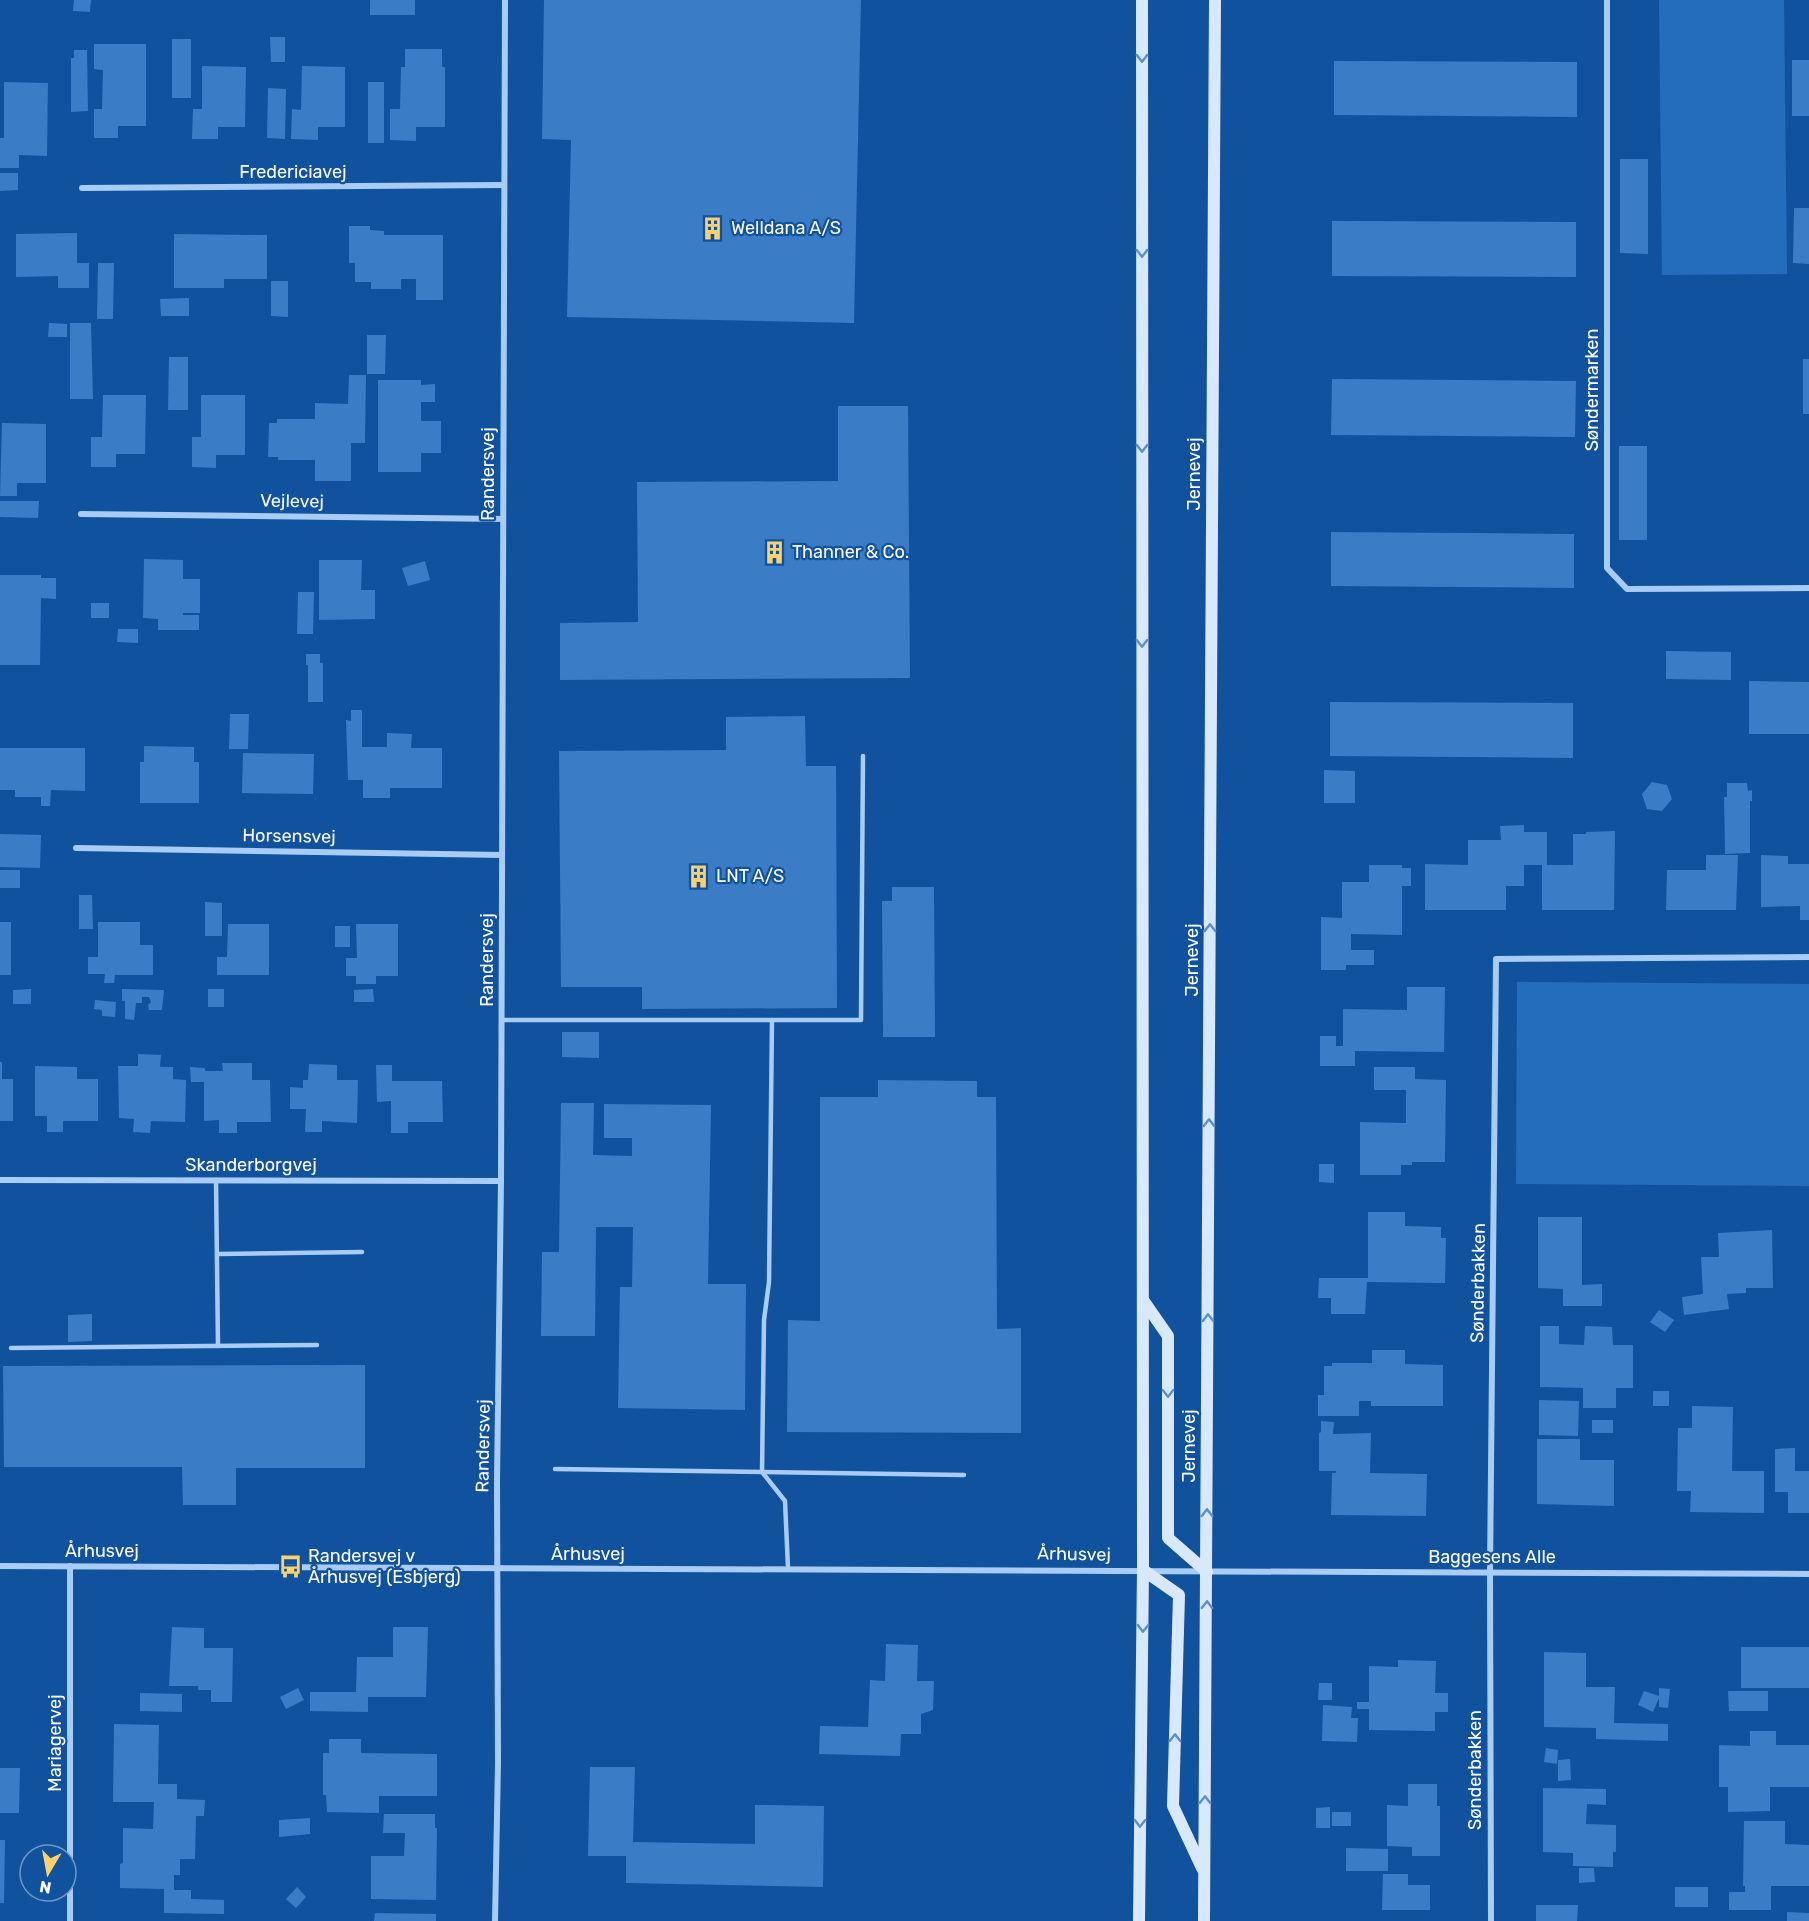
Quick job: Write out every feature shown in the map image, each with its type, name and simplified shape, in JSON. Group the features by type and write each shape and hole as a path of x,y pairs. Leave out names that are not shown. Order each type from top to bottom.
{"main road":[{"path":"1139,1921 1143,1570 1142,0"},
{"name":"Jernevej","path":"1204,1921 1215,0"},
{"path":"1143,1300 1168,1336 1167,1538 1207,1572"},
{"path":"1143,1570 1179,1595 1173,1806 1204,1873"}],"street":[{"name":"Randersvej","path":"495,1921 502,1020 505,0"},
{"name":"Søndermarken","path":"1607,0 1607,568 1627,589 1809,588"},
{"name":"Fredericiavej","path":"82,188 504,185"},
{"name":"Vejlevej","path":"81,514 503,519"},
{"name":"Horsensvej","path":"76,848 502,855"},
{"name":"Sønderbakken","path":"1491,1921 1490,1572 1496,959 1809,957"},
{"name":"Skanderborgvej","path":"0,1180 501,1181"},
{"name":"Århusvej","path":"0,1566 1175,1571"},
{"name":"Mariagervej","path":"70,1566 70,1921"},
{"name":"Baggesens Alle","path":"1175,1571 1809,1574"}],"lane":[{"path":"502,1020 861,1020 863,756"},
{"path":"772,1020 769,1282 764,1320 762,1472 785,1501 788,1568"},
{"path":"216,1180 218,1346"},
{"path":"217,1254 362,1252"},
{"path":"11,1348 317,1345"},
{"path":"555,1469 964,1475"}],"shaded area":[{"path":"1659,0 1784,0 1787,274 1662,275"},
{"path":"1517,982 1809,984 1809,1186 1516,1184"}],"building":[{"path":"74,0 91,0 90,12 73,11"},
{"path":"370,0 415,0 415,15 370,15"},
{"name":"Welldana A/S","path":"544,0 861,0 854,323 567,317 571,140 542,139"},
{"path":"270,37 285,37 285,62 271,62"},
{"path":"172,39 191,39 191,98 172,98"},
{"path":"94,44 146,44 146,126 118,126 118,138 94,138 94,109 102,109 103,70 94,69"},
{"path":"405,49 442,49 442,67 445,67 445,127 416,127 416,141 390,140 390,109 400,109 401,67 405,67"},
{"path":"74,50 87,50 88,111 71,112 71,58 74,58"},
{"path":"1792,60 1809,60 1809,116 1792,116"},
{"path":"1334,61 1577,62 1577,117 1334,115"},
{"path":"202,66 246,67 245,127 218,127 218,139 192,139 193,109 202,109"},
{"path":"302,66 345,67 345,127 318,127 318,140 291,139 292,109 301,110"},
{"path":"4,82 48,83 47,156 19,155 19,168 0,168 0,138 4,138"},
{"path":"368,82 384,82 384,143 368,143"},
{"path":"268,88 286,89 285,139 267,138"},
{"path":"1620,159 1648,159 1648,254 1620,253"},
{"path":"0,173 18,173 18,190 0,191"},
{"path":"1794,208 1809,208 1809,264 1793,263"},
{"path":"1332,221 1576,222 1576,277 1332,276"},
{"path":"349,226 370,226 370,230 384,231 384,235 443,235 443,300 416,300 416,279 401,279 401,289 371,289 371,282 355,282 355,263 349,263"},
{"path":"77,233 77,263 89,263 89,288 58,288 58,276 16,277 16,234"},
{"path":"174,234 267,235 267,279 224,279 224,288 174,288"},
{"path":"98,263 114,263 113,319 97,319"},
{"path":"271,281 288,281 288,317 271,316"},
{"path":"189,298 189,316 161,316 160,299"},
{"path":"49,323 67,324 67,337 48,337"},
{"path":"70,323 91,323 93,399 70,399"},
{"path":"367,335 386,335 385,374 367,374"},
{"path":"169,357 188,357 188,410 168,410"},
{"path":"1803,359 1809,359 1809,414 1803,414"},
{"path":"349,375 366,375 365,443 351,443 351,481 315,481 315,460 278,460 278,457 268,457 269,423 277,423 277,419 315,419 315,403 348,404"},
{"path":"1332,379 1576,381 1575,437 1331,435"},
{"path":"378,380 421,380 421,385 435,384 435,402 421,402 421,421 441,421 441,453 421,453 421,472 378,472"},
{"path":"103,395 146,395 145,454 116,454 116,467 91,467 91,437 102,437"},
{"path":"201,395 245,395 245,455 216,455 216,468 192,467 192,437 201,437"},
{"name":"Thanner & Co.","path":"838,406 908,406 910,678 560,680 560,623 638,622 637,482 838,481"},
{"path":"2,423 46,424 46,483 17,483 17,496 0,496"},
{"path":"1619,446 1647,446 1647,540 1619,540"},
{"path":"0,501 39,501 38,518 0,517"},
{"path":"1331,532 1574,534 1574,588 1331,586"},
{"path":"144,559 183,560 183,579 200,579 200,613 183,613 183,615 199,615 199,630 158,630 158,619 143,618"},
{"path":"319,560 362,560 361,590 375,590 375,619 319,620"},
{"path":"425,561 430,580 408,586 402,568"},
{"path":"0,575 41,575 41,578 56,578 56,599 41,598 40,665 0,665"},
{"path":"298,592 314,592 313,634 297,634"},
{"path":"91,603 109,603 109,618 91,618"},
{"path":"118,629 138,629 138,643 117,642"},
{"path":"1666,651 1731,652 1731,680 1666,679"},
{"path":"306,654 320,654 320,663 323,663 323,702 308,702"},
{"path":"1749,681 1809,682 1809,734 1749,734"},
{"path":"1330,702 1573,703 1573,758 1330,756"},
{"path":"351,710 362,710 362,747 387,747 387,733 412,734 411,748 442,748 442,788 390,788 390,798 363,798 363,780 348,780 346,720 351,721"},
{"path":"230,714 249,714 248,749 229,749"},
{"name":"LNT A/S","path":"805,716 806,766 836,766 837,1008 642,1009 642,987 561,987 559,751 726,750 726,717"},
{"path":"144,746 194,747 194,762 199,762 199,803 140,803 140,762 144,762"},
{"path":"0,748 85,748 85,791 51,790 50,806 41,806 41,797 15,797 15,790 0,790"},
{"path":"243,753 314,754 313,794 242,793"},
{"path":"1324,770 1355,771 1355,803 1324,803"},
{"path":"1652,782 1667,785 1672,799 1662,811 1647,809 1642,794"},
{"path":"1727,783 1747,783 1748,791 1752,790 1750,853 1725,854 1724,797 1727,797"},
{"path":"1524,825 1524,832 1547,832 1547,865 1573,865 1573,834 1615,831 1614,910 1542,910 1542,865 1524,865 1524,886 1506,886 1506,910 1425,910 1425,864 1468,865 1468,840 1501,840 1500,826"},
{"path":"0,834 41,835 40,868 0,867"},
{"path":"1706,855 1738,855 1736,910 1666,910 1667,870 1706,870"},
{"path":"1761,855 1788,856 1788,864 1809,864 1809,920 1800,920 1800,906 1761,907"},
{"path":"1369,865 1402,865 1402,868 1411,868 1411,886 1402,886 1402,935 1351,934 1351,950 1374,950 1374,965 1346,965 1346,970 1321,970 1321,917 1342,918 1342,882 1369,882"},
{"path":"0,870 20,870 20,888 0,888"},
{"path":"892,887 934,887 935,1037 883,1037 882,901 892,901"},
{"path":"79,895 92,895 93,929 79,929"},
{"path":"205,902 222,903 222,936 205,936"},
{"path":"0,922 11,922 11,975 0,975"},
{"path":"98,922 140,922 140,945 153,945 153,975 115,975 114,983 104,983 105,974 88,974 88,957 98,957"},
{"path":"228,924 269,924 269,975 217,975 217,957 227,957"},
{"path":"356,924 398,924 398,976 376,976 376,984 356,984 356,976 346,976 346,958 357,958"},
{"path":"335,926 350,926 350,947 335,947"},
{"path":"1407,987 1445,987 1444,1052 1355,1051 1355,1066 1320,1066 1320,1036 1336,1036 1336,1046 1343,1046 1343,1009 1407,1010"},
{"path":"31,989 31,1004 13,1004 13,990"},
{"path":"122,989 164,990 162,1010 149,1010 148,1005 151,1002 149,997 142,997 142,1003 136,1003 134,1020 125,1019"},
{"path":"208,989 224,989 224,1007 208,1007"},
{"path":"373,989 374,1002 354,1002 354,990"},
{"path":"95,1000 116,1002 115,1017 102,1016 102,1010 94,1009"},
{"path":"562,1032 599,1032 599,1058 562,1057"},
{"path":"138,1054 161,1055 160,1067 173,1067 173,1079 186,1080 185,1122 151,1121 150,1133 133,1132 134,1119 119,1118 118,1066 138,1066"},
{"path":"0,1062 2,1062 2,1079 13,1079 13,1121 0,1121"},
{"path":"222,1063 252,1063 252,1080 270,1080 271,1122 237,1122 237,1133 219,1133 219,1120 204,1121 204,1082 191,1082 190,1067 205,1068 205,1071 223,1071"},
{"path":"309,1064 337,1065 337,1080 358,1080 357,1123 322,1121 322,1132 305,1132 306,1109 290,1109 290,1087 303,1088 303,1080 308,1080"},
{"path":"376,1065 392,1065 392,1081 442,1081 443,1122 408,1122 408,1133 391,1133 391,1101 377,1102"},
{"path":"35,1066 77,1067 77,1079 98,1079 98,1121 63,1121 63,1132 47,1132 47,1116 35,1116"},
{"path":"1374,1067 1415,1067 1415,1079 1446,1080 1445,1162 1412,1162 1412,1165 1401,1165 1401,1175 1360,1175 1360,1122 1406,1123 1406,1090 1374,1090"},
{"path":"878,1080 977,1081 977,1097 996,1097 997,1329 1021,1328 1021,1433 787,1432 788,1320 820,1321 820,1097 878,1097"},
{"path":"561,1103 594,1103 593,1155 632,1156 632,1138 604,1138 604,1104 711,1105 708,1284 746,1284 745,1410 618,1408 620,1287 632,1287 633,1227 596,1227 595,1336 541,1336 542,1252 559,1252"},
{"path":"1319,1164 1334,1164 1334,1183 1319,1182"},
{"path":"1368,1212 1405,1212 1405,1226 1441,1227 1441,1238 1446,1238 1445,1283 1367,1282 1365,1314 1331,1314 1331,1298 1318,1298 1319,1278 1368,1278"},
{"path":"1538,1217 1582,1217 1582,1285 1602,1284 1602,1306 1563,1306 1563,1289 1538,1288"},
{"path":"1772,1230 1773,1288 1746,1288 1746,1293 1727,1294 1729,1309 1684,1315 1682,1297 1703,1294 1701,1257 1719,1257 1718,1233"},
{"path":"1659,1310 1674,1320 1665,1332 1650,1322"},
{"path":"92,1314 92,1341 68,1342 68,1315"},
{"path":"1540,1326 1559,1326 1559,1344 1584,1345 1585,1326 1612,1327 1613,1345 1633,1345 1633,1388 1616,1388 1616,1408 1583,1408 1583,1388 1540,1387"},
{"path":"1372,1350 1405,1350 1405,1364 1443,1365 1443,1406 1371,1406 1371,1401 1359,1401 1359,1416 1318,1416 1318,1395 1324,1395 1324,1366 1332,1366 1332,1363 1372,1363"},
{"path":"365,1365 365,1468 236,1468 236,1505 183,1505 182,1467 4,1467 3,1366"},
{"path":"1653,1391 1669,1391 1669,1406 1653,1406"},
{"path":"1539,1400 1579,1401 1578,1436 1539,1435"},
{"path":"1692,1406 1733,1407 1732,1471 1764,1471 1764,1513 1690,1512 1691,1491 1677,1491 1678,1428 1692,1428"},
{"path":"1592,1420 1613,1420 1613,1433 1592,1433"},
{"path":"1321,1421 1334,1422 1333,1434 1371,1433 1370,1473 1427,1474 1426,1516 1331,1515 1332,1473 1336,1471 1319,1471"},
{"path":"1537,1439 1580,1439 1580,1460 1614,1460 1614,1506 1537,1504"},
{"path":"1795,1448 1795,1471 1809,1471 1809,1513 1788,1513 1788,1492 1775,1492 1775,1449"},
{"path":"172,1627 204,1628 204,1648 233,1648 232,1702 211,1702 211,1690 198,1690 198,1686 169,1686"},
{"path":"393,1627 428,1627 426,1697 368,1697 368,1712 310,1711 310,1692 356,1692 357,1657 393,1657"},
{"path":"886,1644 918,1645 917,1681 934,1681 933,1710 921,1714 921,1734 901,1734 900,1756 819,1754 820,1726 868,1727 870,1680 885,1681"},
{"path":"1741,1647 1809,1647 1809,1688 1741,1688"},
{"path":"1544,1652 1586,1653 1586,1687 1615,1687 1614,1723 1668,1724 1668,1741 1596,1739 1596,1728 1544,1727"},
{"path":"1398,1660 1436,1661 1435,1693 1448,1693 1448,1712 1435,1712 1435,1731 1369,1730 1369,1709 1357,1709 1357,1702 1369,1702 1369,1666 1398,1667"},
{"path":"1319,1683 1332,1683 1332,1700 1318,1700"},
{"path":"298,1688 304,1700 286,1709 280,1697"},
{"path":"1659,1688 1670,1689 1668,1708 1659,1707 1659,1698 1653,1712 1638,1705 1644,1691 1659,1696"},
{"path":"1728,1691 1768,1691 1768,1711 1729,1711"},
{"path":"140,1693 182,1694 182,1712 140,1711"},
{"path":"1323,1705 1352,1707 1351,1718 1358,1718 1357,1742 1322,1741"},
{"path":"114,1724 159,1725 158,1784 177,1784 177,1799 205,1800 204,1816 196,1816 195,1859 180,1859 180,1875 174,1875 174,1890 191,1890 191,1899 224,1900 224,1914 164,1913 164,1889 120,1888 123,1828 153,1829 154,1802 113,1802"},
{"path":"1750,1731 1776,1731 1776,1745 1809,1745 1809,1787 1770,1787 1770,1811 1728,1812 1728,1787 1719,1787 1719,1745 1750,1746"},
{"path":"329,1739 361,1739 361,1753 437,1754 437,1796 379,1796 379,1813 327,1812 326,1795 323,1795 323,1753 329,1753"},
{"path":"1546,1748 1558,1750 1557,1764 1544,1762"},
{"path":"1570,1759 1571,1780 1558,1781 1558,1760"},
{"path":"590,1767 635,1767 633,1842 755,1844 755,1805 824,1806 823,1887 626,1883 626,1856 588,1856"},
{"path":"0,1768 20,1768 19,1813 0,1813"},
{"path":"1408,1784 1437,1784 1437,1806 1440,1806 1440,1856 1412,1856 1412,1847 1387,1846 1387,1805 1408,1806"},
{"path":"1543,1788 1606,1789 1606,1805 1587,1804 1586,1824 1616,1825 1616,1852 1613,1852 1613,1867 1573,1866 1573,1853 1543,1852"},
{"path":"1330,1807 1330,1828 1316,1828 1316,1808"},
{"path":"1332,1812 1351,1812 1351,1826 1332,1826"},
{"path":"384,1814 435,1814 435,1828 437,1828 436,1900 371,1899 371,1856 404,1856 405,1833 383,1833"},
{"path":"310,1818 310,1834 279,1837 279,1820"},
{"path":"1744,1821 1785,1821 1785,1844 1809,1845 1809,1886 1771,1886 1771,1910 1729,1910 1729,1892 1745,1892 1745,1886 1743,1886"},
{"path":"0,1840 5,1840 4,1903 0,1903"},
{"path":"1346,1848 1388,1849 1388,1871 1346,1871"},
{"path":"1579,1868 1594,1868 1595,1882 1579,1883"},
{"path":"1383,1874 1408,1874 1408,1885 1430,1885 1430,1910 1382,1910"},
{"path":"297,1887 306,1897 296,1908 286,1899"},
{"path":"1675,1887 1708,1887 1708,1907 1675,1907"},
{"path":"1536,1905 1578,1905 1577,1921 1536,1921"},
{"path":"1787,1912 1809,1913 1809,1921 1787,1921"},
{"path":"375,1913 436,1914 436,1921 374,1921"}],"place":[{"name":"Welldana A/S","path":"713,228"},
{"name":"Thanner & Co.","path":"774,552"},
{"name":"LNT A/S","path":"698,876"},
{"name":"Randersvej v Århusvej (Esbjerg)","path":"290,1566"}]}
